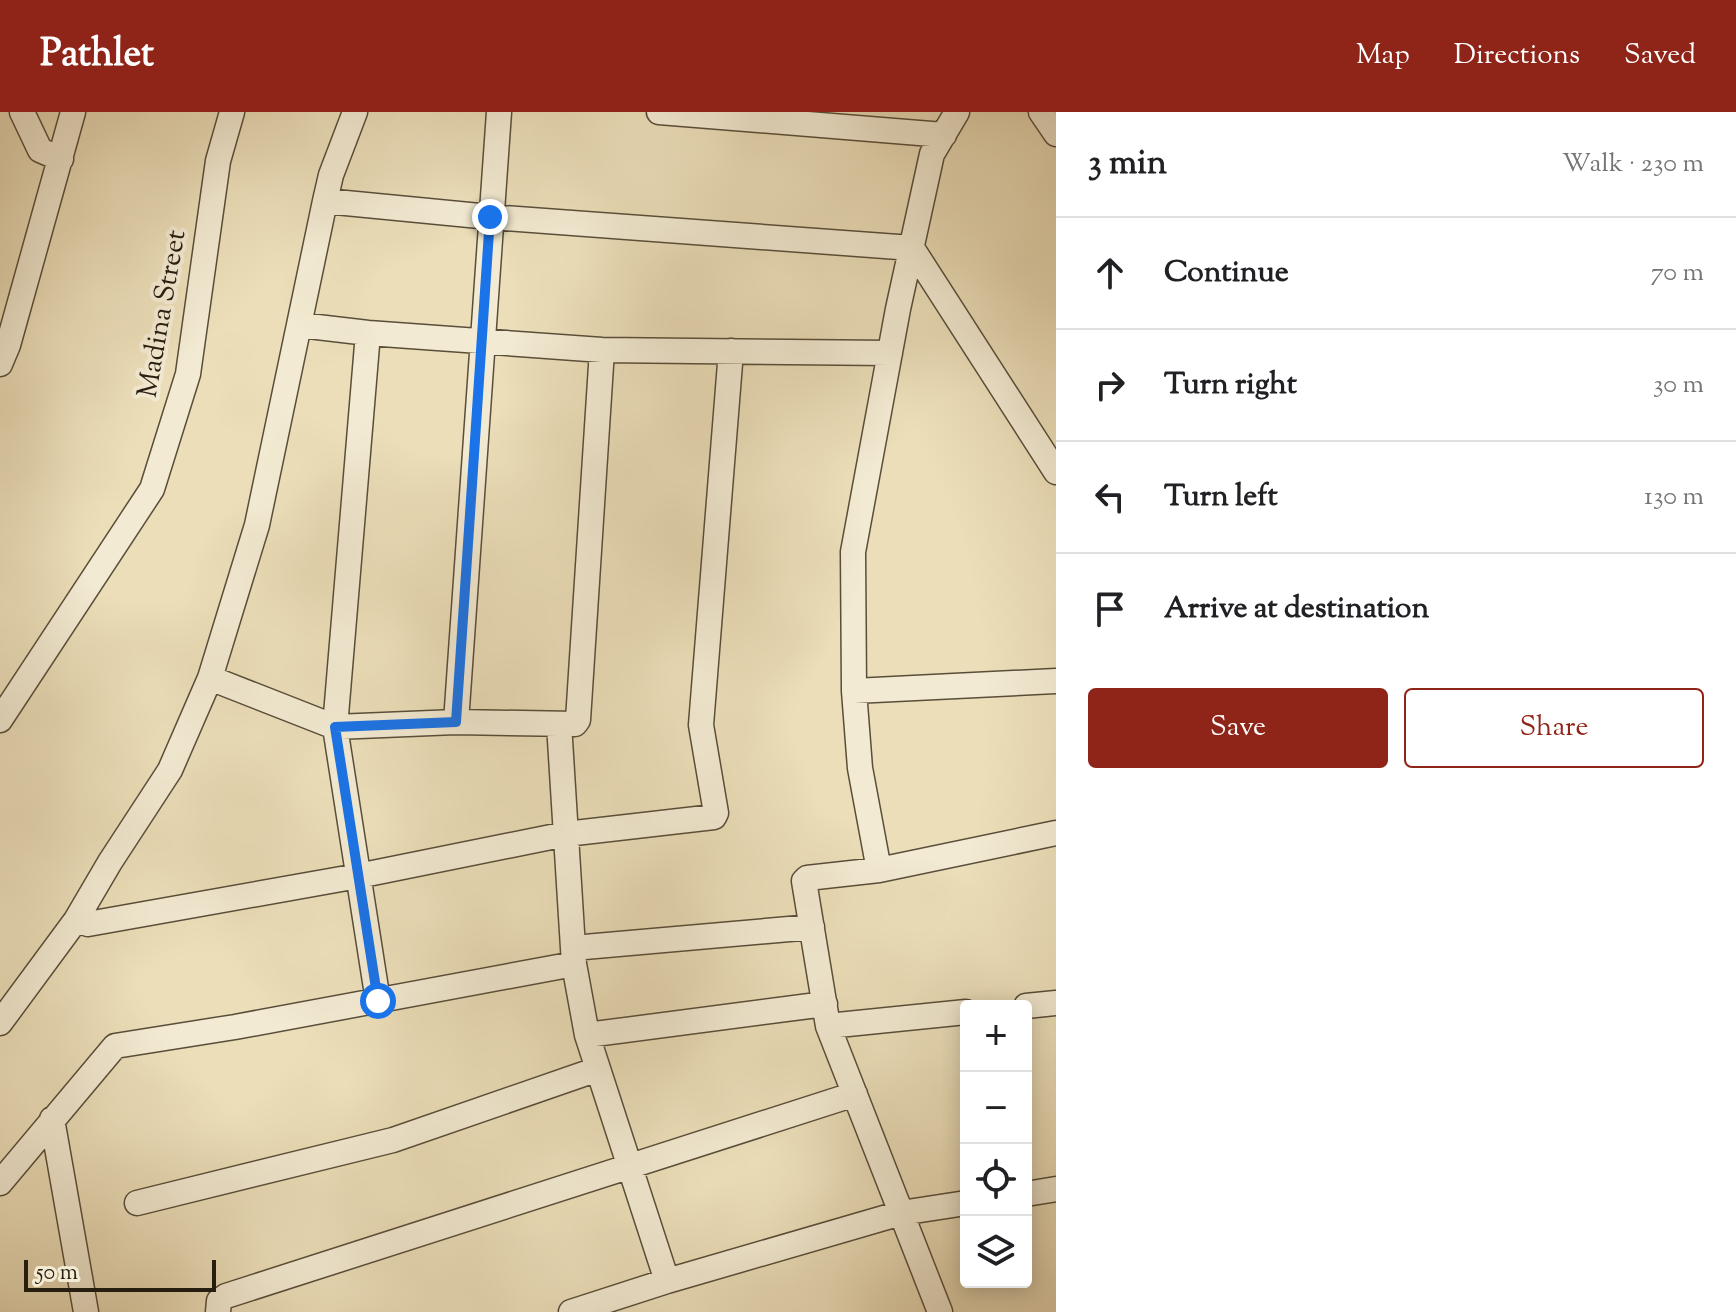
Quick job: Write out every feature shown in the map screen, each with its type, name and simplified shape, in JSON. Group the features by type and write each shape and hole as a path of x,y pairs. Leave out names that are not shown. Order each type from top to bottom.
{"street":[{"path":"22,112 40,150 61,159"},
{"path":"0,364 73,112"},
{"name":"Madina Street","path":"0,720 152,489 188,374 218,161 232,112"},
{"path":"0,1023 76,920 170,770 210,678 257,525 331,175 355,112"},
{"path":"456,722 499,112"},
{"path":"659,112 944,135"},
{"path":"879,870 860,768 854,691 853,552 890,353 932,154 957,112"},
{"path":"1041,112 1056,134"},
{"path":"325,201 490,217 912,248"},
{"path":"912,248 1056,472"},
{"path":"300,325 602,350 890,353"},
{"path":"368,333 335,727 378,1001"},
{"path":"210,678 335,727 456,722 575,724 578,720 602,350"},
{"path":"76,920 88,924 358,876 566,834 711,819 716,813 701,725 731,351"},
{"path":"854,691 1056,681"},
{"path":"559,724 574,956 587,1035 667,1281"},
{"path":"940,1312 827,1015 804,886 807,878 879,870 1056,833"},
{"path":"0,1183 115,1046 378,1001 574,956 812,927"},
{"path":"1032,1005 1056,1003"},
{"path":"587,1035 827,1015 960,1012"},
{"path":"137,1203 393,1140 598,1069"},
{"path":"218,1312 219,1301 226,1296 855,1094"},
{"path":"52,1119 86,1312"},
{"path":"1032,1193 1056,1189"},
{"path":"571,1312 901,1213 960,1204"}],"route":[{"path":"378,1001 335,727 456,722 490,217"}]}
